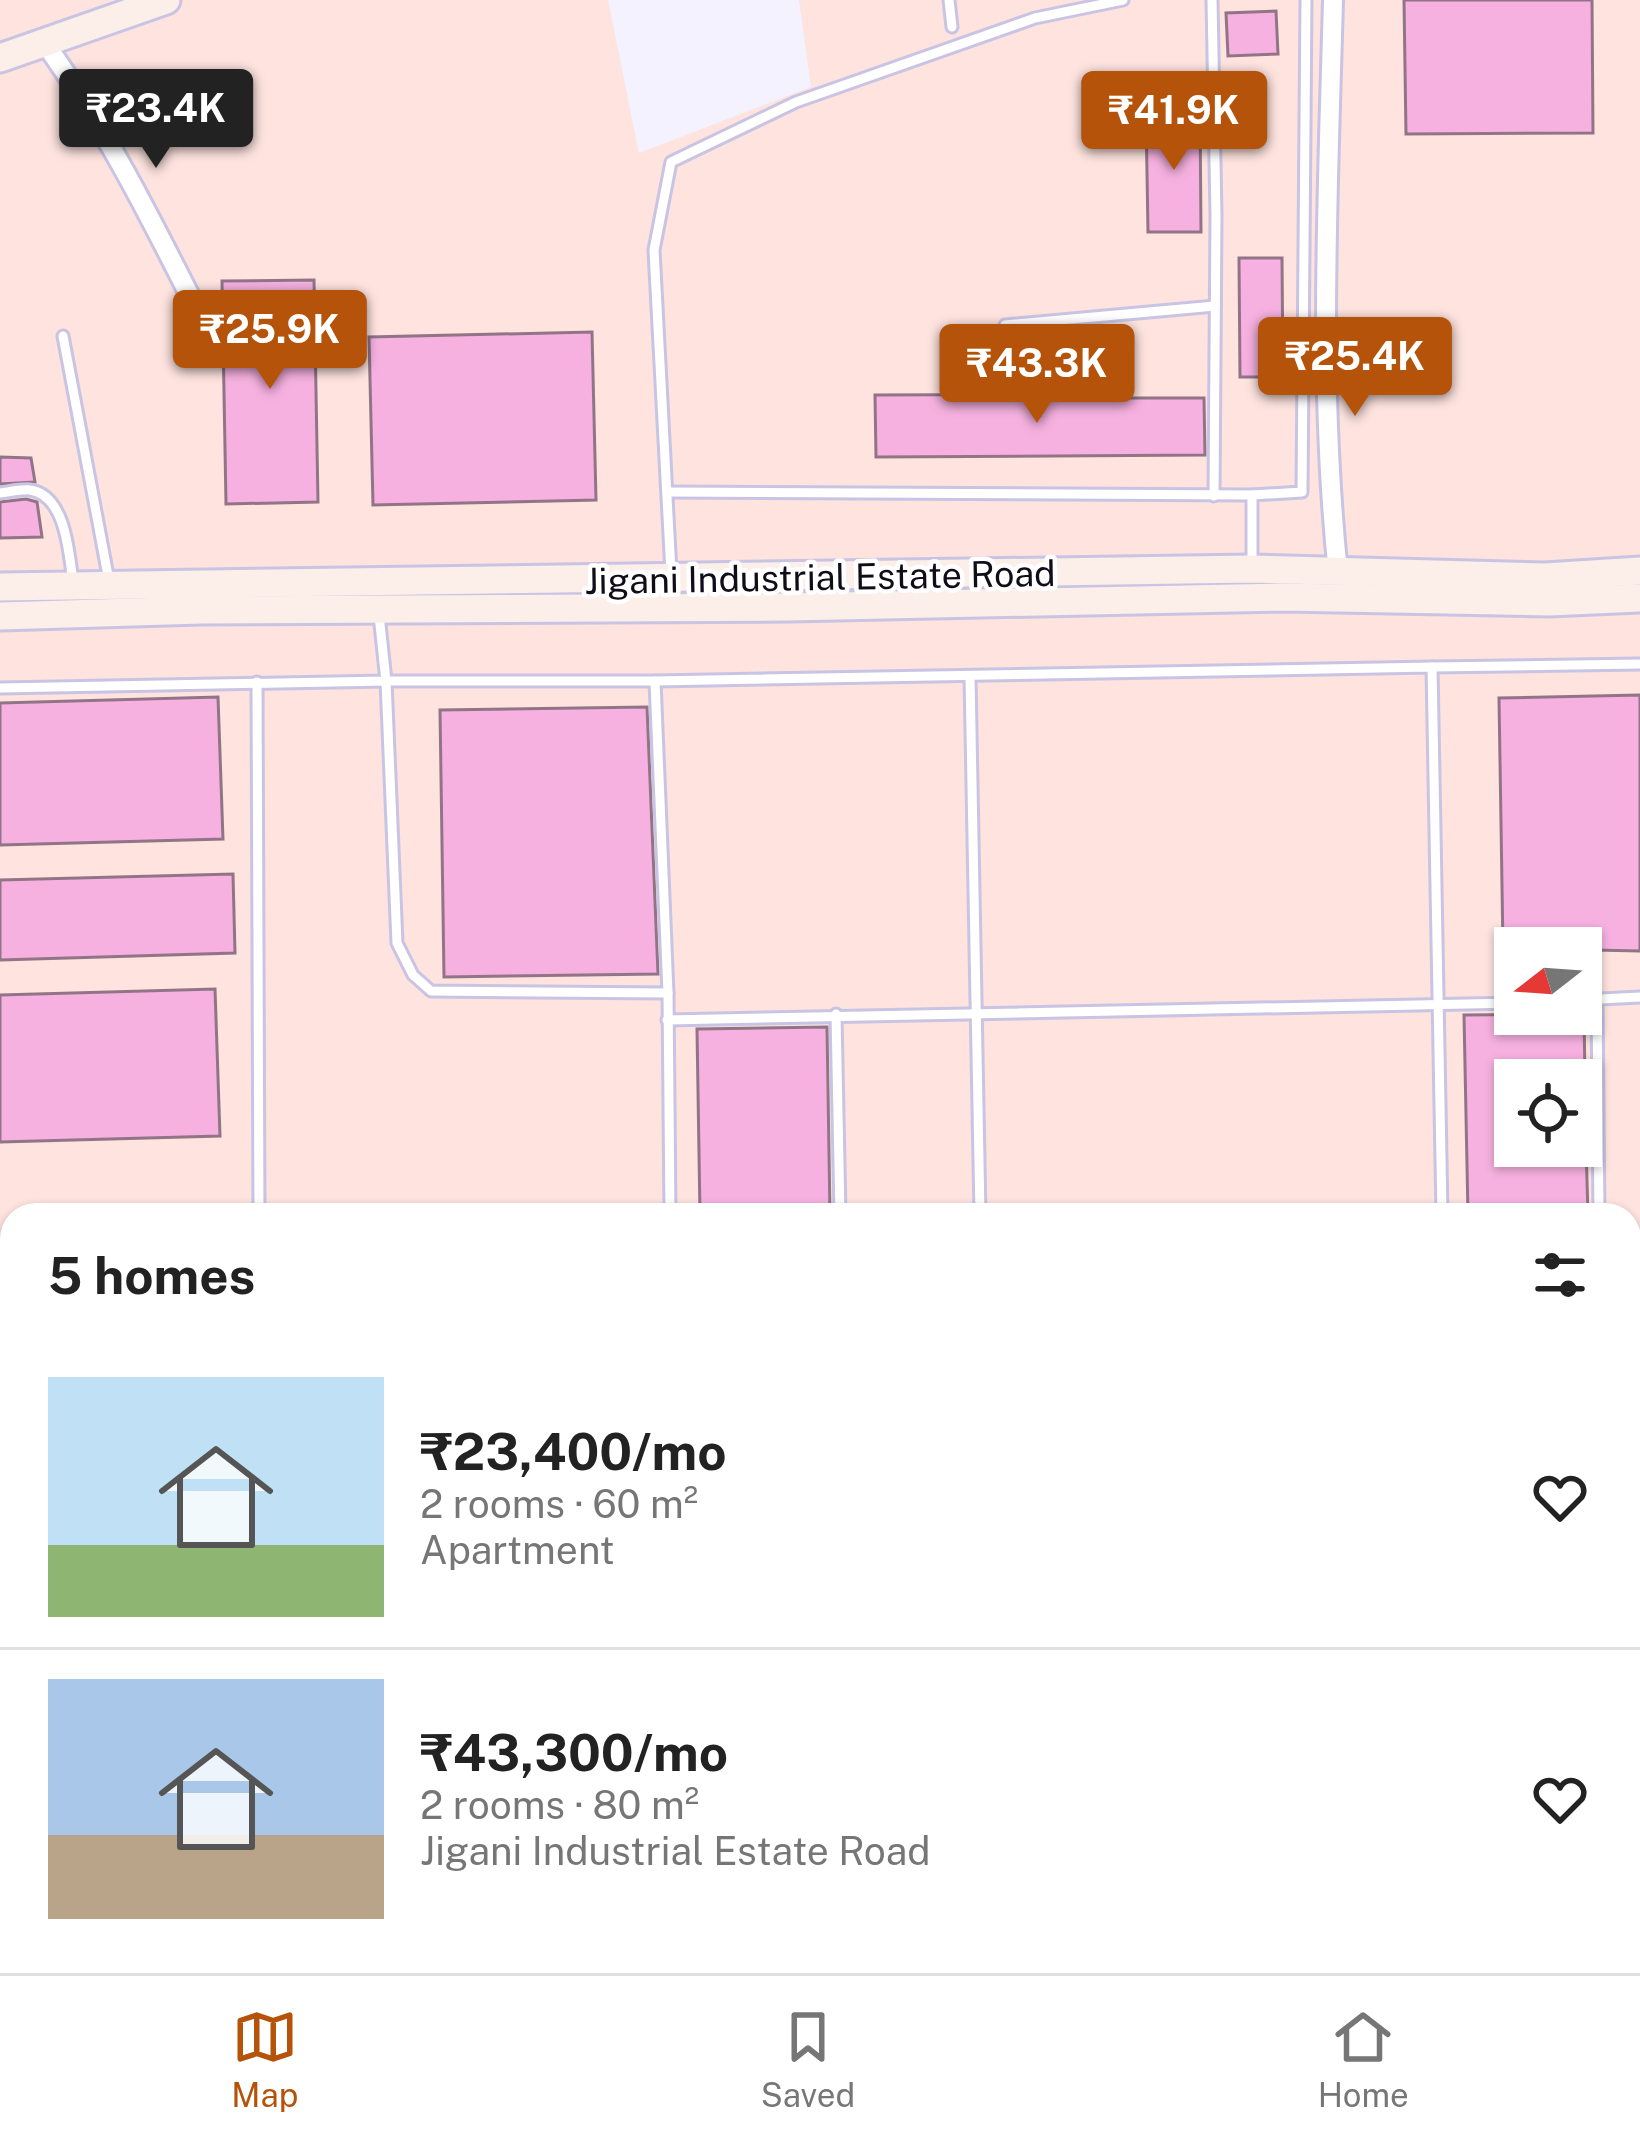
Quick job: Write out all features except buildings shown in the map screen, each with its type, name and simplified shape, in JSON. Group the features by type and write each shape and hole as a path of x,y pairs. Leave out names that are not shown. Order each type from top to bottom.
{"main road":[{"path":"0,58 166,0"},
{"name":"Jigani Industrial Estate Road","path":"0,587 1252,569 1545,577 1640,572"},
{"name":"Jigani Industrial Estate Road","path":"0,616 1282,597 1549,602 1640,598"}],"street":[{"path":"1333,0 1326,268 1329,483 1338,573"},
{"path":"44,42 121,161 210,336"}],"lane":[{"path":"949,0 952,27"},
{"path":"671,580 654,250 671,163 817,94 1035,18 1123,0"},
{"path":"1211,0 1214,496"},
{"path":"668,492 1214,496 1302,492 1306,0"},
{"path":"1005,325 1216,306"},
{"path":"63,336 110,586"},
{"path":"0,493 33,490 49,500 61,520 73,586"},
{"path":"1252,495 1252,569"},
{"path":"379,609 397,943 413,975 431,991 668,993"},
{"path":"0,688 1640,664"},
{"path":"1432,667 1442,1203"},
{"path":"970,677 980,1203"},
{"path":"655,681 668,993 670,1203"},
{"path":"257,682 259,1203"},
{"path":"1602,999 1640,997"},
{"path":"667,1020 1494,1004"},
{"path":"836,1015 839,1203"},
{"path":"1597,1035 1599,1203"}],"shaded area":[{"path":"0,0 608,0 639,153 811,87 799,0 1640,0 1640,1203 0,1203"}]}
